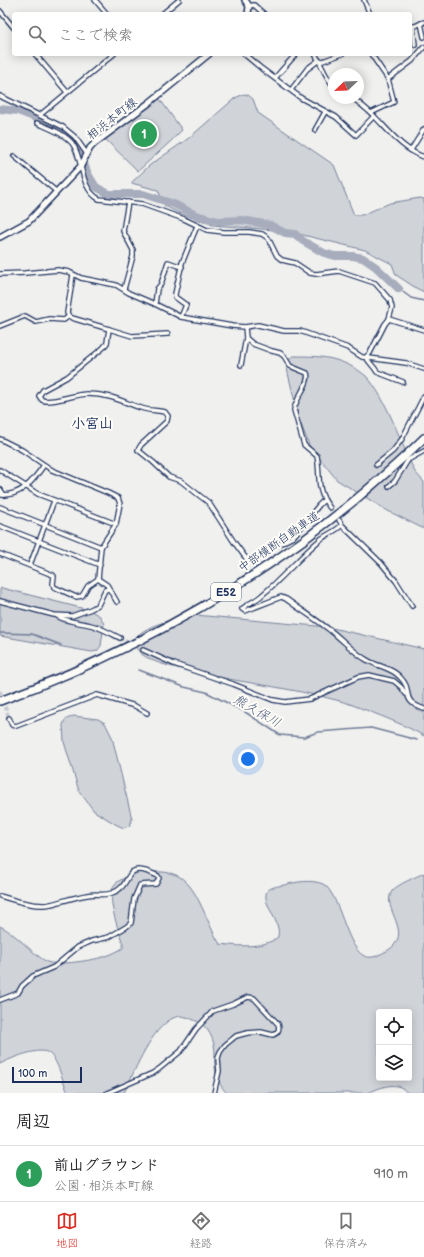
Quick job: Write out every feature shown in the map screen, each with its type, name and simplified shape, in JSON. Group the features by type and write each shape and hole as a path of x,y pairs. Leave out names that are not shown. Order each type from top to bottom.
{"highway":[{"name":"中部横断自動車道","path":"0,701 56,679 127,647 252,576 290,550 339,513 394,467 424,438"}],"main road":[{"name":"相浜本町線","path":"0,237 27,224 81,165 95,143 149,103 207,56"}],"street":[{"path":"95,0 105,12"},
{"path":"165,12 180,0"},
{"path":"364,0 369,12"},
{"path":"248,2 262,12"},
{"path":"0,11 12,26"},
{"path":"412,26 423,22 424,37"},
{"path":"412,31 415,45"},
{"path":"388,79 412,61 424,47"},
{"path":"37,56 67,92"},
{"path":"40,115 112,56"},
{"path":"246,56 291,90 325,112 336,117 356,135 378,109 394,102 388,79 372,56"},
{"path":"275,78 294,56"},
{"path":"316,56 328,79"},
{"path":"291,90 311,65 336,56"},
{"path":"0,96 67,130 75,137 86,156"},
{"path":"360,104 373,115 390,134 416,154 424,157"},
{"path":"315,130 325,112"},
{"path":"37,123 60,133 68,139 76,150 88,188 94,196 104,200 142,204 156,208 197,226 214,231 262,234 268,238 277,256 282,260 295,263 310,274 339,271 375,283 392,304 389,319 370,353 366,357"},
{"path":"411,150 424,129"},
{"path":"14,156 57,192"},
{"path":"124,289 133,256 133,250 124,231 128,202"},
{"path":"180,317 186,305 175,297 175,294 182,263 197,226"},
{"path":"154,304 168,262 182,267"},
{"path":"0,274 58,270 68,272 73,275 116,285 129,293 180,317 213,324 245,327 258,325 284,331 300,331 348,348 362,357 406,363 424,369"},
{"path":"69,316 67,313 73,275"},
{"path":"0,326 25,316 36,322 49,319 64,320 69,316"},
{"path":"69,316 132,336 168,334"},
{"path":"389,319 424,330"},
{"path":"241,365 246,338 245,327"},
{"path":"109,329 106,346 67,377 42,390 40,396 42,400 47,402 87,394 106,395 119,398 141,408 165,412 168,416 165,424 141,445 138,450 168,477 182,482 209,503 245,557 249,560 254,559 267,550 293,537 319,504 324,500"},
{"path":"246,338 253,344 280,353 284,356 290,366 307,373 308,378 294,410 304,445 317,456 320,489 324,500 330,508"},
{"path":"366,357 377,372 403,382"},
{"path":"376,465 393,451 402,439 424,396"},
{"path":"0,439 22,450 52,470 118,498 120,504 116,524 101,547 98,579 88,586 82,596 76,597 54,587 53,574 0,554"},
{"path":"389,486 395,482 408,460 424,451"},
{"path":"0,489 2,495 12,494 26,487 35,478 44,465"},
{"path":"0,470 38,494 116,524"},
{"path":"30,565 54,501"},
{"path":"0,507 101,547"},
{"path":"339,520 342,525 381,562 396,581 412,606"},
{"path":"342,525 310,549 262,596 248,603 242,609 245,611 248,608 281,597 286,599 330,630 367,660 391,670 400,676 405,682 408,699"},
{"path":"0,526 100,564"},
{"path":"98,579 107,585 117,602"},
{"path":"54,615 72,616 91,609 98,605 105,590 108,589"},
{"path":"0,601 54,615 70,622 106,630 120,638"},
{"path":"142,650 174,664 233,684 273,700 285,702 310,699 358,677 369,675 394,681 405,692 408,699 415,705 424,708"},
{"path":"9,718 12,725 16,726 97,694 135,706 147,712"},
{"path":"0,896 37,905 51,904 88,894 110,894 119,890 128,874 138,870 148,871 159,878 156,884 140,885 138,887 134,899 131,923 126,928 109,937 92,941 78,947 54,967 34,976 22,986 18,993 0,1000"},
{"path":"107,1093 159,1069 181,1051 196,1029 213,1011 251,996 278,1024 278,1031 273,1035 257,1032 241,1034 234,1037 223,1047 218,1058 219,1071 214,1093"}],"shaded area":[{"path":"244,94 253,99 258,113 334,165 354,215 362,215 390,203 420,198 424,199 424,292 396,275 392,264 365,250 286,231 213,225 179,213 165,206 158,190 131,183 150,165 189,138 235,98"},
{"path":"159,98 182,130 138,171 104,138"},
{"path":"293,356 320,357 340,361 363,373 374,385 381,396 415,472 424,482 424,529 388,511 337,480 309,445 299,419 286,365 288,360"},
{"path":"2,588 89,610 100,616 104,624 101,646 97,651 92,652 0,636 0,589"},
{"path":"195,615 328,627 424,649 424,736 410,728 347,703 296,691 184,670 150,659 141,654 136,647 135,643 137,637 150,627 170,620"},
{"path":"73,716 98,719 105,723 112,737 132,819 130,825 124,828 94,811 79,791 64,742 63,725 65,720"},
{"path":"141,872 166,872 180,877 187,883 198,898 220,944 250,946 272,941 278,937 277,924 268,906 266,898 267,892 271,888 293,883 318,882 330,890 357,950 364,956 373,957 387,951 395,944 398,937 396,921 390,905 392,891 403,883 424,873 424,1093 407,1093 399,1086 388,1086 368,1093 227,1093 222,1088 217,1077 215,1069 215,1048 210,1033 198,1022 182,1016 171,1019 153,1036 124,1093 68,1093 53,1057 46,1052 40,1051 25,1054 0,1064 0,926 13,934 35,954 47,962 76,962 101,958 123,948 111,897 112,889 115,884 124,878"}],"waterway":[{"path":"0,109 18,111 63,131 75,141 88,174 96,187 109,194 143,194 174,204 196,215 218,221 242,220 270,225 285,233 295,234 303,241 324,253 335,256 353,256 363,258 376,267 399,289"},
{"path":"399,289 411,298 424,301"},
{"name":"熊久保川","path":"0,633 32,634 61,645"},
{"name":"熊久保川","path":"139,670 184,687 206,692 245,712 280,735 304,737 318,732 371,728 417,740"}],"tunnel":[{"path":"120,638 143,650"},
{"path":"0,691 9,718"}],"place":[{"name":"前山グラウンド","path":"144,134"}],"district":[{"name":"小宮山","path":"92,423"}]}
